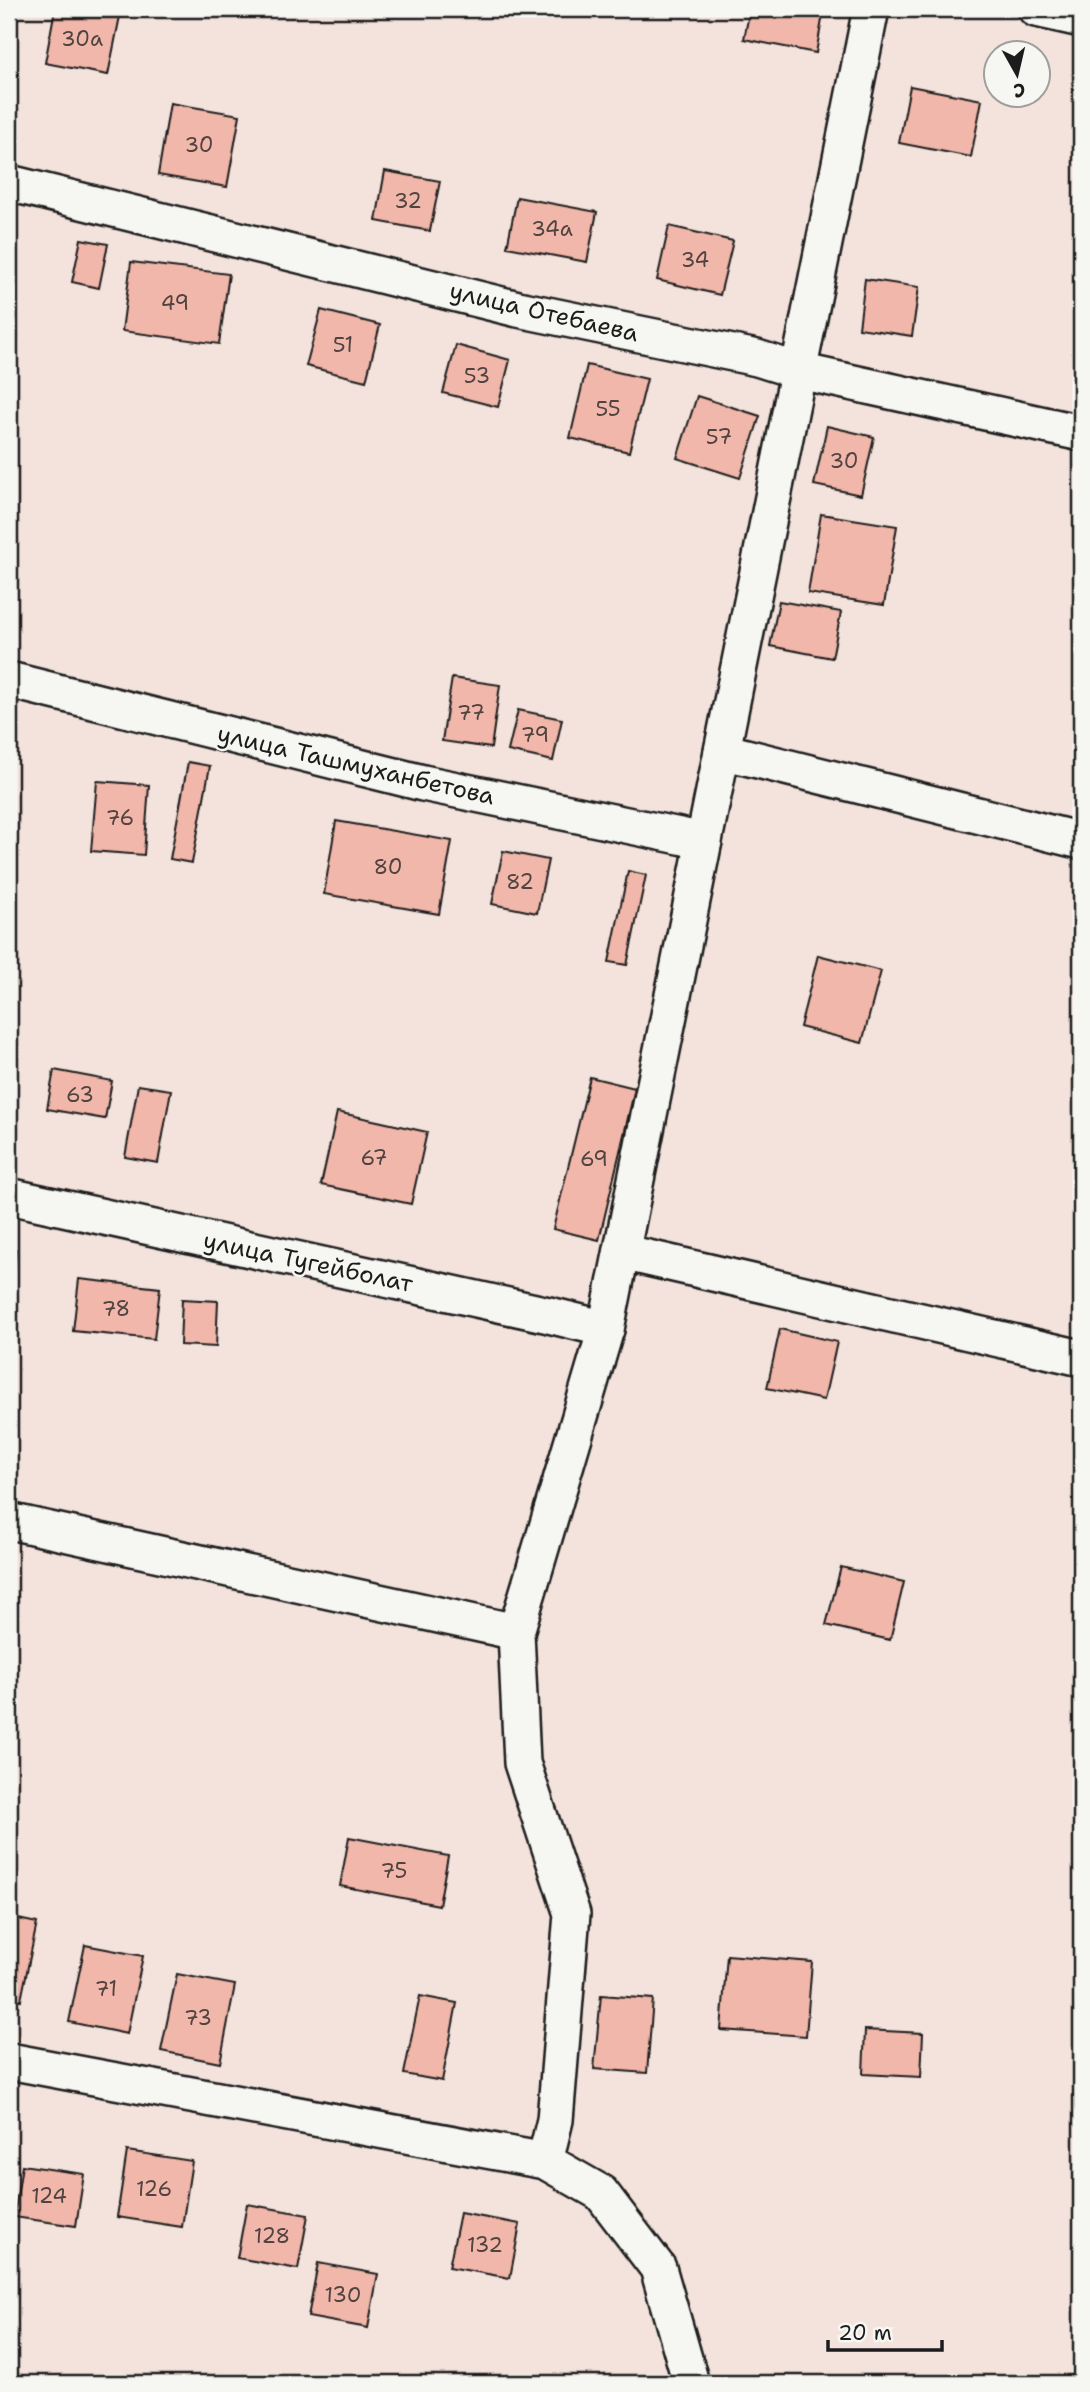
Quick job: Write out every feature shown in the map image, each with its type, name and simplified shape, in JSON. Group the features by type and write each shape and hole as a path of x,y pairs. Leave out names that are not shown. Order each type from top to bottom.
{"street":[{"path":"545,2161 555,2120 572,1914 522,1763 516,1632 606,1329 872,9"},
{"path":"1036,9 1081,19"},
{"name":"улица Отебаева","path":"9,183 518,309 757,358 799,371 1081,433"},
{"name":"улица Ташмуханбетова","path":"9,680 424,783 704,841"},
{"path":"722,751 1081,841"},
{"name":"улица Тугейболат","path":"9,1196 606,1329"},
{"path":"622,1252 1081,1358"},
{"path":"9,1521 516,1632"},
{"path":"9,2061 545,2161 601,2193 658,2268 691,2383"}],"building":[{"path":"55,9 83,9 120,16 108,75 45,63"},
{"path":"750,9 824,9 816,53 744,39"},
{"path":"910,86 982,100 971,157 899,143"},
{"path":"170,103 240,115 227,187 158,175"},
{"path":"385,171 440,181 430,231 376,221"},
{"path":"517,197 597,212 587,262 507,247"},
{"path":"669,226 733,241 720,295 657,280"},
{"path":"81,239 108,244 99,288 72,282"},
{"path":"131,262 229,274 219,344 122,331"},
{"path":"865,279 919,287 912,336 859,328"},
{"path":"321,310 380,325 366,381 306,366"},
{"path":"9,335 18,336 9,388"},
{"path":"456,345 510,360 498,407 443,393"},
{"path":"587,365 647,379 629,452 570,438"},
{"path":"697,396 760,416 740,478 677,458"},
{"path":"827,426 874,437 861,495 814,485"},
{"path":"821,514 897,526 884,605 808,593"},
{"path":"779,601 841,612 832,658 770,646"},
{"path":"452,678 500,685 491,748 442,741"},
{"path":"518,710 562,719 553,761 508,751"},
{"path":"188,762 210,766 192,863 170,859"},
{"path":"97,781 149,785 144,855 91,851"},
{"path":"336,821 452,841 439,914 324,894"},
{"path":"503,851 548,860 537,913 492,904"},
{"path":"628,871 646,875 627,965 609,962"},
{"path":"818,955 881,971 862,1043 800,1027"},
{"path":"54,1070 112,1081 105,1119 47,1109"},
{"path":"590,1077 635,1088 599,1240 553,1229"},
{"path":"138,1085 171,1090 158,1163 125,1157"},
{"path":"337,1112 427,1132 411,1204 321,1185"},
{"path":"9,1248 16,1249 12,1306 9,1306"},
{"path":"79,1279 160,1288 154,1339 73,1331"},
{"path":"182,1299 218,1301 216,1347 180,1345"},
{"path":"780,1329 837,1342 824,1400 767,1388"},
{"path":"841,1567 904,1582 890,1640 826,1625"},
{"path":"349,1837 448,1856 439,1905 340,1886"},
{"path":"9,1917 37,1923 21,2000 9,1998"},
{"path":"85,1945 143,1956 127,2034 69,2022"},
{"path":"727,1955 812,1962 806,2036 721,2030"},
{"path":"177,1974 235,1985 220,2063 161,2051"},
{"path":"601,1995 653,1999 647,2073 594,2069"},
{"path":"420,1996 457,2003 442,2081 404,2074"},
{"path":"865,2030 923,2033 921,2077 863,2074"},
{"path":"127,2151 192,2161 182,2227 117,2217"},
{"path":"22,2165 84,2174 76,2226 14,2217"},
{"path":"247,2204 308,2215 298,2269 237,2258"},
{"path":"460,2213 520,2224 510,2278 449,2267"},
{"path":"318,2263 378,2274 368,2328 308,2317"}]}
